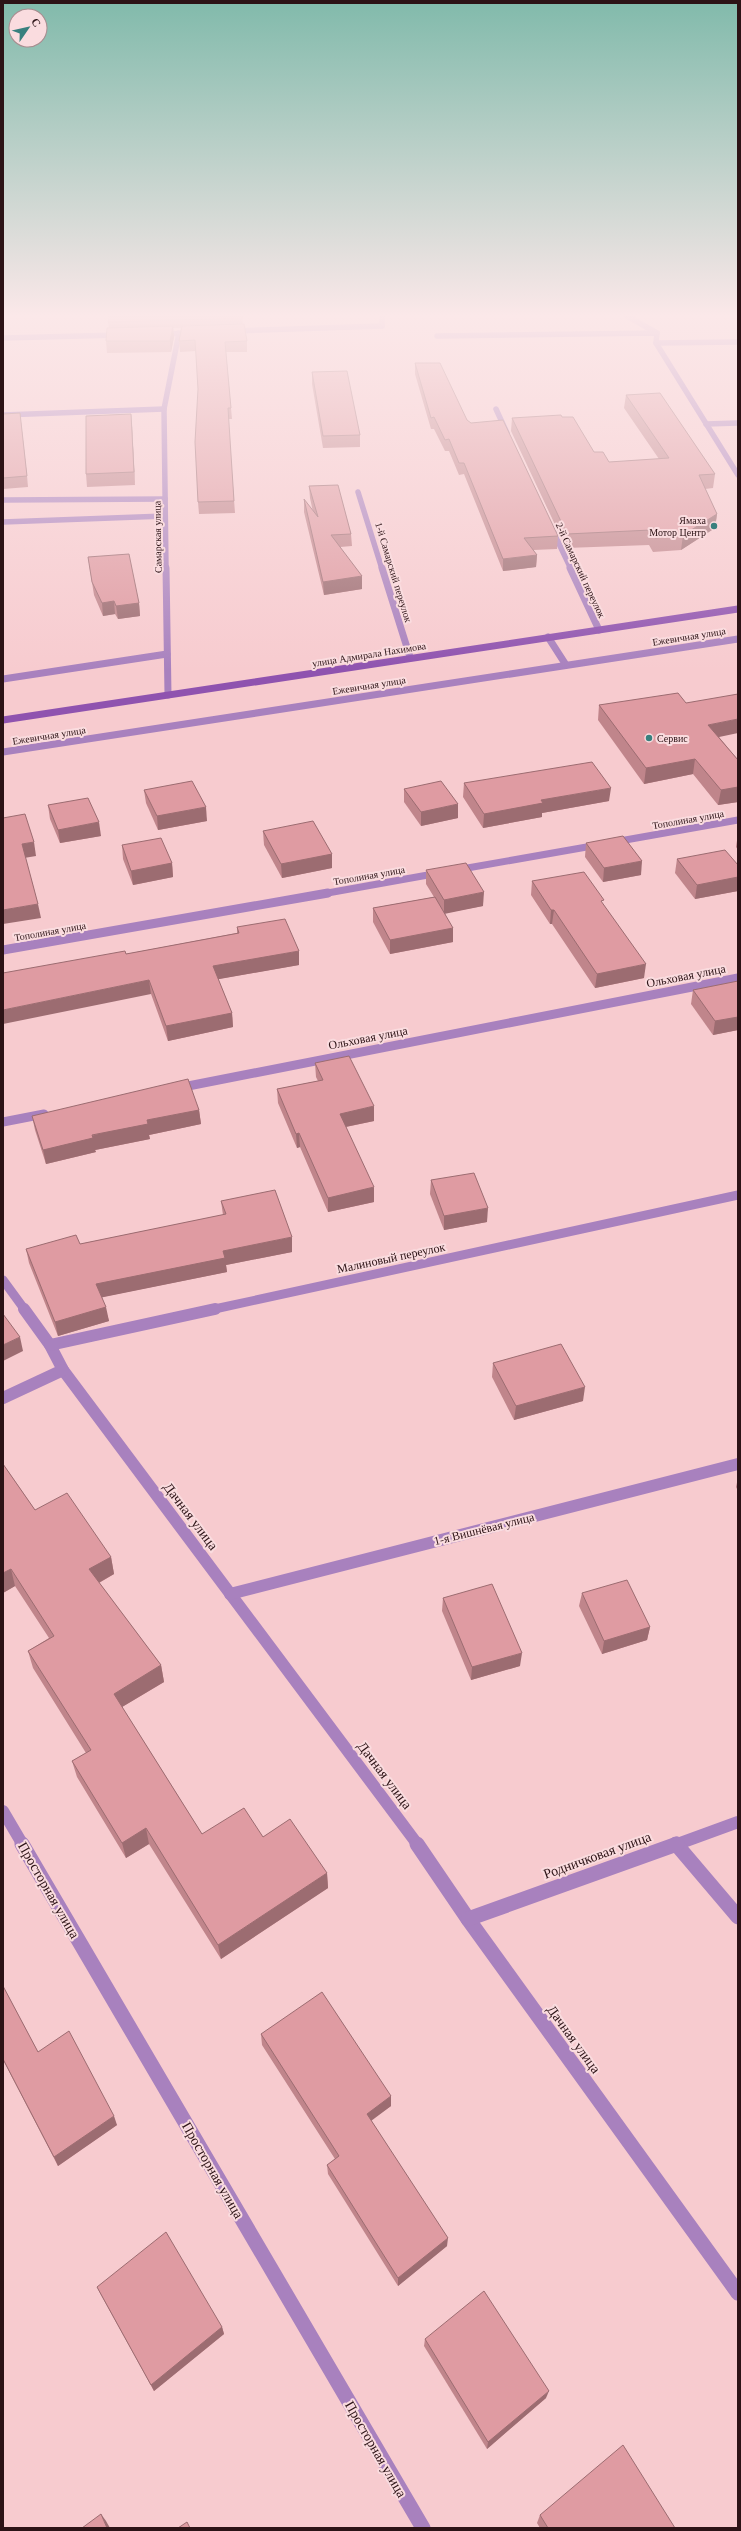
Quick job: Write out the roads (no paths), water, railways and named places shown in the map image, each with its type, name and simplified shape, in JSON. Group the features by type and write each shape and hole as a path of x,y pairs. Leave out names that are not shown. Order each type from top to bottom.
{"main road":[{"name":"улица Адмирала Нахимова","path":"3,720 410,657 738,609"}],"street":[{"name":"Самарская улица","path":"164,434 168,695"},
{"path":"507,434 509,438"},
{"path":"712,434 738,475"},
{"name":"1-й Самарский переулок","path":"358,492 410,657"},
{"path":"3,500 165,499"},
{"path":"3,522 165,516"},
{"name":"2-й Самарский переулок","path":"549,523 599,630"},
{"path":"548,638 566,665"},
{"name":"Ежевичная улица","path":"3,752 738,639"},
{"path":"3,680 167,654"},
{"name":"Тополиная улица","path":"3,950 738,820"},
{"name":"Ольховая улица","path":"167,1090 738,978"},
{"path":"3,1122 50,1113"},
{"name":"Малиновый переулок","path":"50,1345 738,1195"},
{"name":"Дачная улица","path":"3,1280 50,1345 62,1370 423,1852 468,1919 738,2293"},
{"path":"3,1398 62,1370"},
{"name":"1-я Вишнёвая улица","path":"230,1594 738,1464"},
{"name":"Просторная улица","path":"3,1811 423,2528"},
{"name":"Родничковая улица","path":"468,1919 738,1822"},
{"path":"676,1844 738,1917"}],"place":[{"name":"Ямаха Мотор Центр","path":"714,526"},
{"name":"Сервис","path":"649,738"}]}
